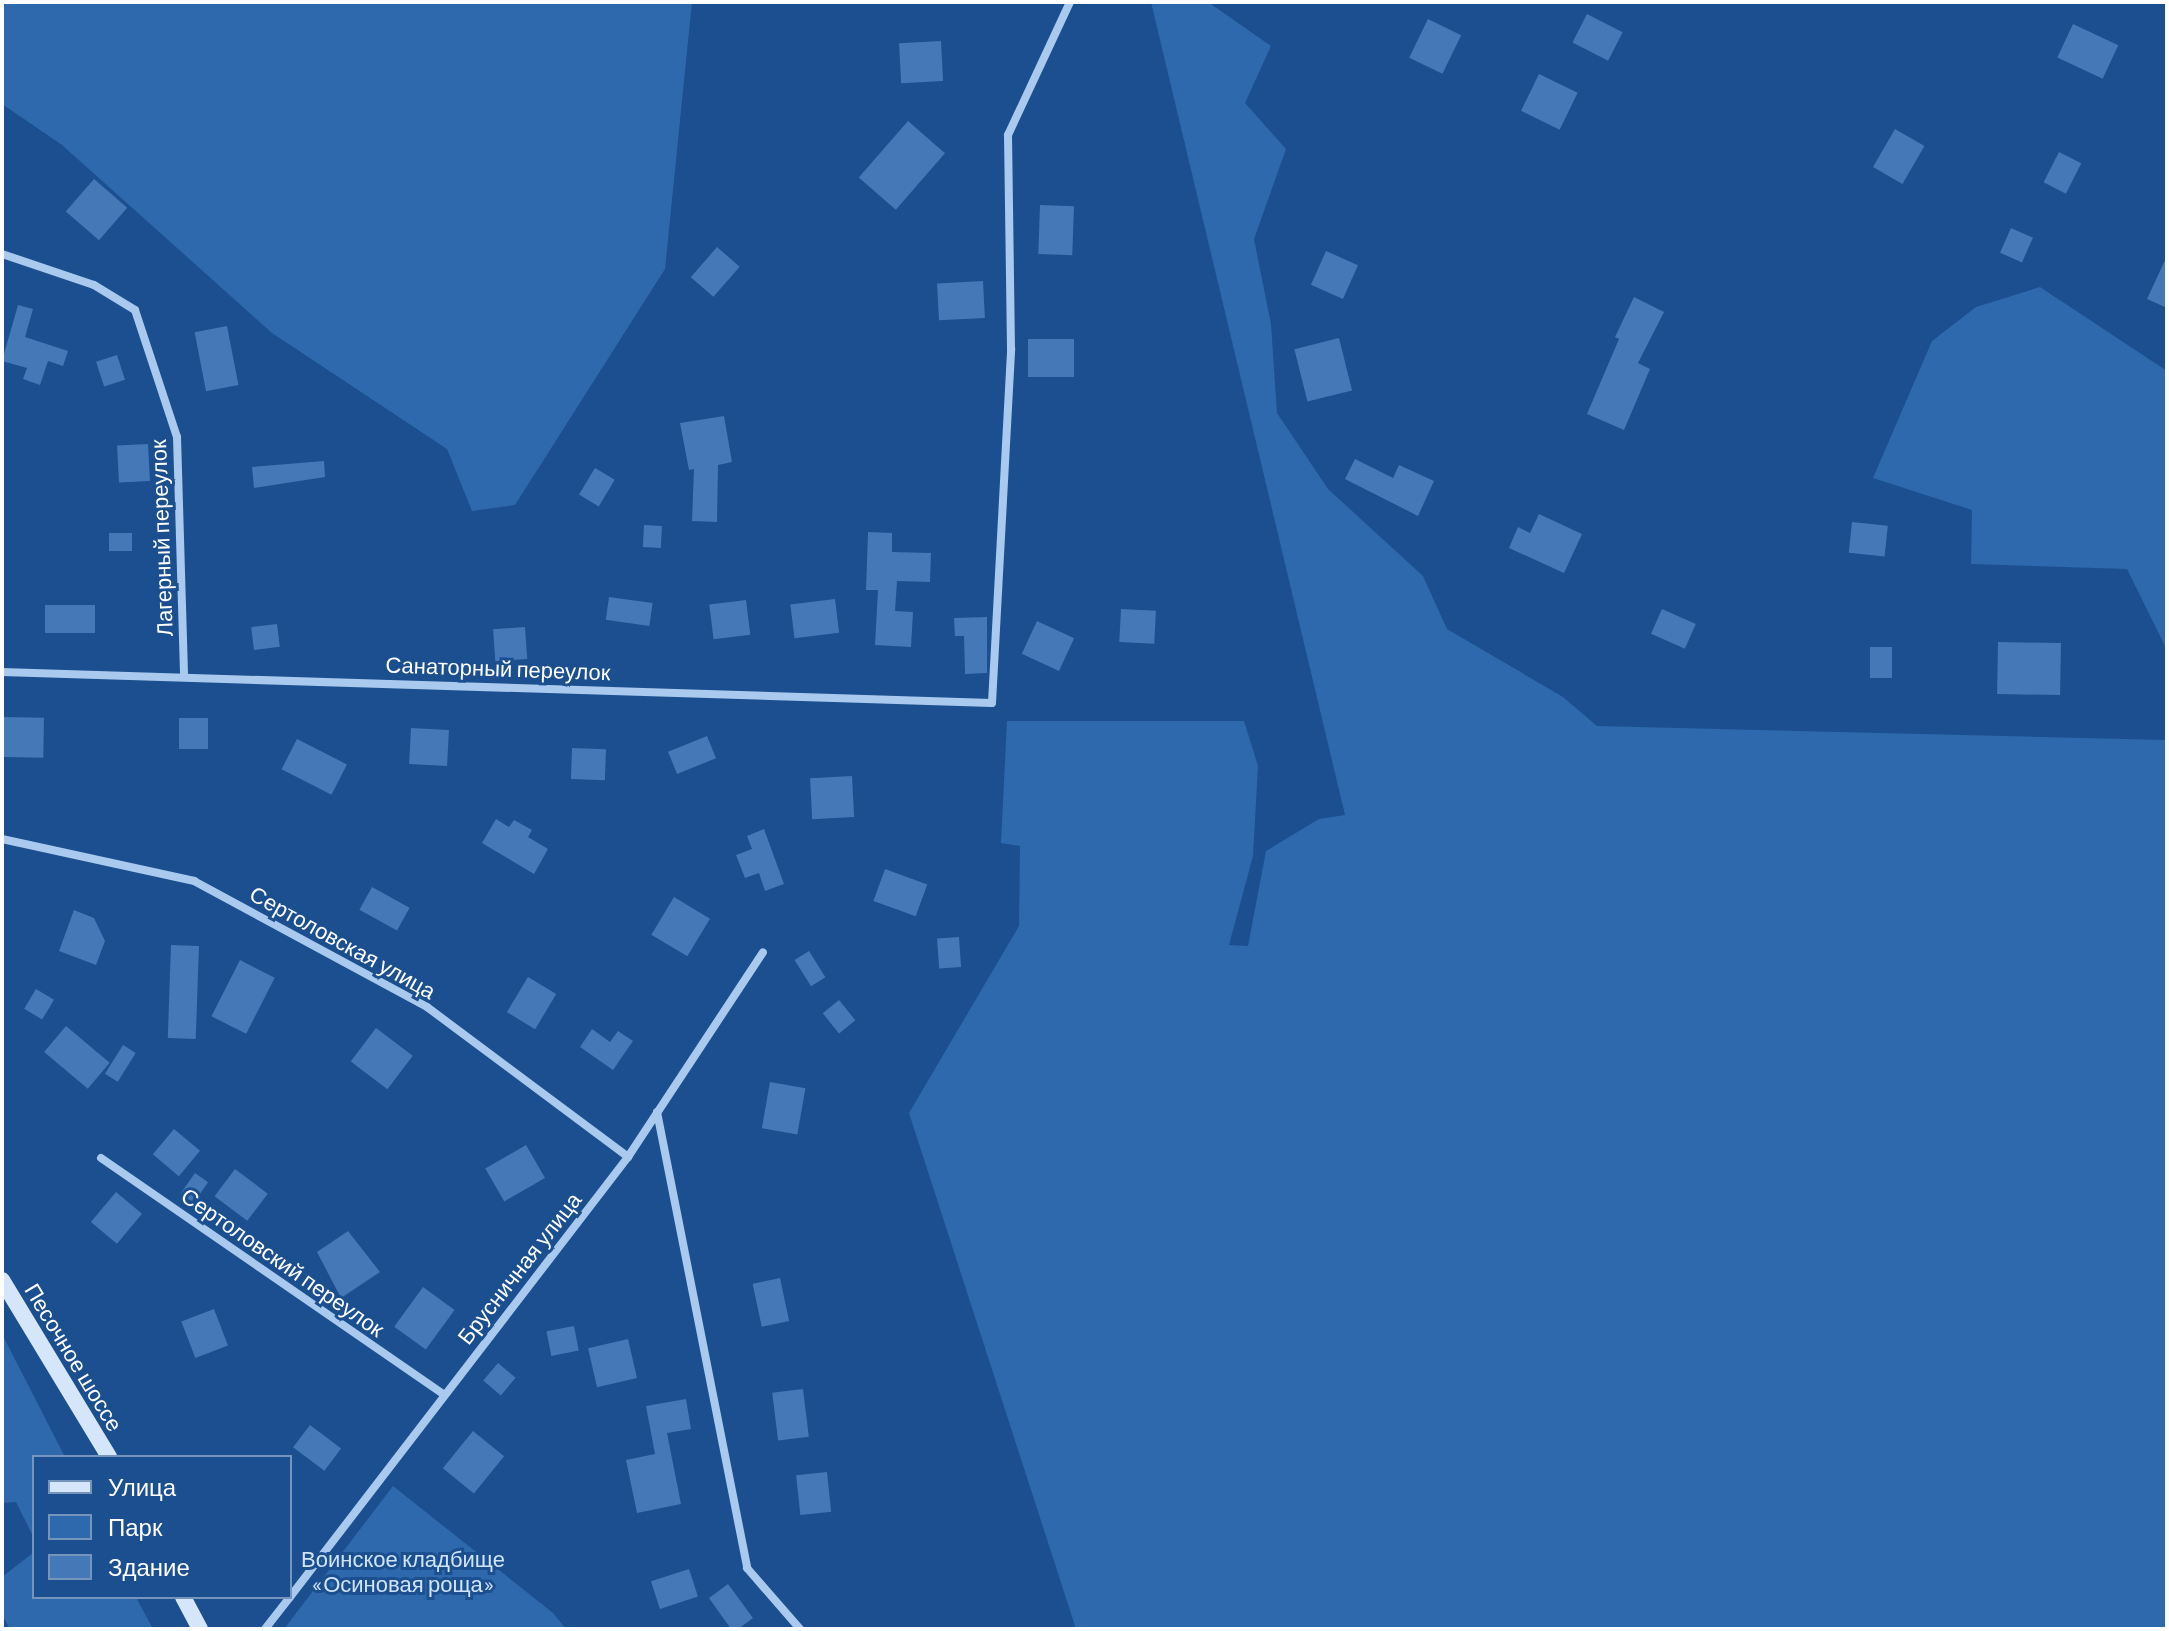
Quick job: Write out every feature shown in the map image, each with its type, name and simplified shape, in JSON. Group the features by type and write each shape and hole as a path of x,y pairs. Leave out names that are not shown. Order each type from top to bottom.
{"main road":[{"name":"Песочное шоссе","path":"2,1280 108,1455"},
{"path":"184,1599 200,1629"}],"street":[{"name":"Санаторный переулок","path":"2,672 992,703 1011,349 1008,135 1070,2"},
{"name":"Лагерный переулок","path":"2,254 94,285 135,310 177,437 184,676"},
{"name":"Сертоловская улица","path":"2,839 194,881 427,1007 628,1157"},
{"name":"Брусничная улица","path":"292,1594 628,1157 763,952"},
{"path":"657,1112 747,1568 800,1629"},
{"name":"Сертоловский переулок","path":"101,1158 444,1395"},
{"name":"Брусничная улица","path":"265,1629 288,1599"}],"green space":[{"path":"2,2 692,2 665,269 515,505 472,511 447,449 272,333 62,145 2,104"},
{"path":"1151,2 1208,2 1271,46 1245,103 1286,149 1254,239 1271,324 1277,413 1328,489 1423,576 1447,629 1563,697 1597,726 2167,740 2167,1629 1076,1629 909,1113 1019,926 1020,846 1001,843 1007,721 1244,721 1258,766 1253,856 1229,945 1248,946 1266,851 1319,819 1345,815"},
{"path":"2040,287 2167,371 2167,650 2127,569 1971,564 1972,510 1873,478 1932,341 1976,307"},
{"path":"2,1334 64,1455 32,1455 32,1534 16,1502 2,1503"},
{"name":"Воинское кладбище «Осиновая роща»","path":"393,1486 553,1613 566,1629 284,1629"},
{"path":"32,1554 32,1599 137,1599 153,1629 10,1629 2,1615 2,1577"}],"building":[{"path":"1587,14 1623,32 1608,61 1572,43"},
{"path":"1428,19 1461,35 1442,74 1409,58"},
{"path":"2073,24 2118,45 2103,79 2057,58"},
{"path":"941,41 943,81 901,83 899,43"},
{"path":"1539,74 1578,93 1560,130 1521,111"},
{"path":"908,121 945,153 896,210 859,178"},
{"path":"1895,129 1924,146 1902,184 1873,167"},
{"path":"2059,152 2081,163 2066,194 2044,182"},
{"path":"94,179 127,208 99,240 66,211"},
{"path":"1040,205 1074,206 1072,255 1038,254"},
{"path":"2011,228 2033,238 2022,262 2000,253"},
{"path":"717,247 740,267 713,297 691,277"},
{"path":"1326,251 1358,265 1343,299 1311,285"},
{"path":"2167,256 2167,308 2147,299"},
{"path":"983,281 985,318 939,320 937,283"},
{"path":"1634,297 1664,312 1638,363 1650,369 1624,430 1587,414 1619,339 1615,337"},
{"path":"18,305 33,309 25,337 68,351 63,366 48,361 40,385 23,379 27,368 2,361"},
{"path":"227,326 238,385 206,391 195,332"},
{"path":"1339,338 1352,390 1307,402 1294,349"},
{"path":"1028,339 1074,339 1074,377 1028,377"},
{"path":"117,355 125,380 104,387 96,362"},
{"path":"724,416 732,462 718,465 717,522 692,521 694,469 689,470 680,423"},
{"path":"148,444 150,481 119,483 117,446"},
{"path":"1355,459 1393,478 1399,465 1434,481 1418,516 1345,479"},
{"path":"324,461 325,477 254,488 252,467"},
{"path":"595,468 615,480 599,506 579,495"},
{"path":"1539,514 1582,534 1564,573 1509,548 1518,527 1530,533"},
{"path":"1852,522 1888,526 1885,557 1849,553"},
{"path":"644,525 662,526 661,548 643,547"},
{"path":"868,532 892,533 892,552 931,553 930,582 897,581 895,611 913,612 911,647 875,645 878,590 866,590"},
{"path":"109,533 132,533 132,551 109,551"},
{"path":"609,597 653,603 649,626 606,620"},
{"path":"835,599 839,633 794,638 790,604"},
{"path":"746,600 750,635 714,639 709,605"},
{"path":"45,605 95,605 95,633 45,633"},
{"path":"1121,609 1156,611 1154,644 1119,642"},
{"path":"1662,609 1696,624 1685,649 1651,634"},
{"path":"987,617 987,673 965,674 964,636 955,636 954,618"},
{"path":"1037,621 1074,638 1059,671 1022,654"},
{"path":"277,624 280,647 254,650 251,627"},
{"path":"525,627 527,659 495,661 493,629"},
{"path":"1998,642 2061,643 2060,695 1997,694"},
{"path":"1870,647 1892,647 1892,678 1870,678"},
{"path":"4,717 44,718 43,758 3,757"},
{"path":"179,718 208,718 208,749 179,749"},
{"path":"411,728 449,730 447,766 409,764"},
{"path":"707,736 716,758 677,774 668,752"},
{"path":"297,739 347,764 331,795 282,769"},
{"path":"572,748 606,749 605,780 571,779"},
{"path":"852,776 854,817 812,819 810,778"},
{"path":"496,819 509,827 514,820 532,830 528,837 548,849 534,874 482,843"},
{"path":"764,829 784,884 765,891 759,873 745,878 736,855 752,849 747,836"},
{"path":"885,869 927,884 916,916 873,901"},
{"path":"372,887 410,908 397,931 359,910"},
{"path":"674,897 710,919 687,956 651,935"},
{"path":"74,910 94,918 105,941 96,965 59,951"},
{"path":"959,937 961,967 939,968 937,939"},
{"path":"171,945 199,946 196,1039 168,1038"},
{"path":"809,951 825,977 811,986 795,960"},
{"path":"240,960 275,978 246,1034 211,1016"},
{"path":"528,977 556,994 535,1029 507,1012"},
{"path":"36,989 54,1000 42,1020 24,1009"},
{"path":"839,1000 855,1020 839,1033 823,1013"},
{"path":"66,1026 110,1063 88,1089 44,1052"},
{"path":"376,1028 413,1056 387,1089 351,1062"},
{"path":"592,1029 610,1042 618,1031 633,1041 613,1070 580,1047"},
{"path":"123,1045 136,1053 118,1082 105,1074"},
{"path":"770,1082 805,1088 797,1135 762,1128"},
{"path":"174,1129 200,1151 179,1176 153,1154"},
{"path":"526,1145 545,1178 504,1201 485,1168"},
{"path":"235,1169 268,1194 247,1221 215,1196"},
{"path":"195,1173 208,1182 194,1203 181,1193"},
{"path":"116,1192 142,1214 117,1244 91,1222"},
{"path":"348,1231 380,1272 341,1298 317,1252"},
{"path":"780,1278 789,1321 762,1327 753,1284"},
{"path":"423,1287 455,1310 426,1350 394,1327"},
{"path":"214,1309 228,1345 195,1358 181,1322"},
{"path":"574,1326 579,1351 551,1356 547,1331"},
{"path":"628,1339 637,1378 597,1387 588,1348"},
{"path":"498,1363 516,1378 501,1395 483,1381"},
{"path":"803,1389 809,1437 778,1440 772,1393"},
{"path":"686,1399 691,1429 667,1433 681,1504 637,1513 626,1460 655,1454 646,1406"},
{"path":"310,1425 341,1448 324,1471 293,1447"},
{"path":"473,1431 504,1456 474,1493 443,1468"},
{"path":"827,1472 831,1512 800,1515 796,1475"},
{"path":"689,1569 698,1597 660,1609 651,1581"},
{"path":"728,1584 753,1618 738,1629 731,1629 709,1598"}]}
